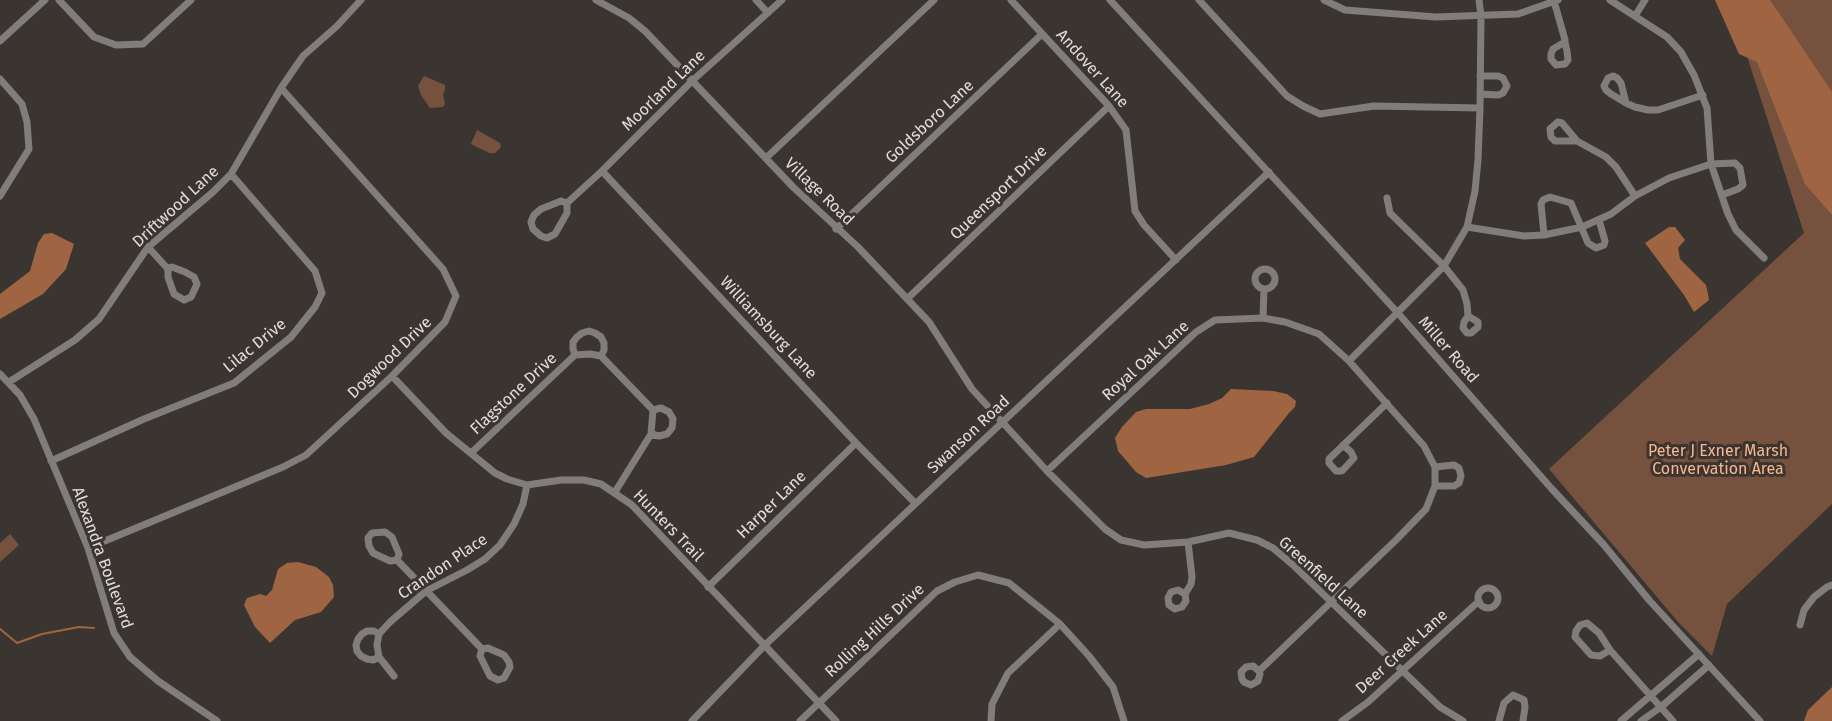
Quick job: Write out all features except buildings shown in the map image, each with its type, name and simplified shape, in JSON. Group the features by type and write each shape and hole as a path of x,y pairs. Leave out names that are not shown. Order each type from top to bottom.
{"street":[{"path":"0,41 45,0"},
{"path":"59,0 94,37 116,45 143,44 191,0"},
{"name":"Driftwood Lane","path":"9,382 75,340 99,319 148,247 231,174 280,88 303,56 337,26 361,0"},
{"name":"Village Road","path":"596,0 629,18 645,31 836,229 858,247 929,322 972,389 1003,422"},
{"path":"756,0 768,13"},
{"name":"Moorland Lane","path":"567,203 561,201 541,209 534,215 531,222 533,228 541,236 547,238 555,234 567,213 567,203 692,81 782,0"},
{"path":"766,158 934,0"},
{"name":"Andover Lane","path":"1011,0 1109,106 1126,130 1136,211 1144,225 1176,260"},
{"name":"Miller Road","path":"1110,0 1397,312 1551,489 1604,545 1649,600 1761,721"},
{"path":"1199,0 1287,96 1320,114 1374,106 1480,108"},
{"path":"1324,0 1345,10 1436,17 1518,14 1556,1 1565,42"},
{"path":"1349,361 1444,266 1467,227 1475,191 1480,108 1481,16 1479,0"},
{"path":"1610,0 1674,44 1695,75 1703,95 1709,125 1711,164 1728,214 1736,230 1764,258"},
{"path":"1635,16 1645,0"},
{"name":"Goldsboro Lane","path":"836,229 1042,34"},
{"path":"1480,76 1498,76 1503,78 1507,86 1503,93 1480,94"},
{"path":"0,79 22,104 27,122 29,149 0,196"},
{"name":"Dogwood Drive","path":"87,548 306,456 392,376 445,322 456,296 443,269 280,88"},
{"path":"1626,103 1648,110 1658,110 1703,95"},
{"name":"Queensport Drive","path":"907,299 1109,106"},
{"path":"1577,141 1606,157 1616,167 1635,196"},
{"path":"1467,227 1524,236 1544,235 1582,227 1611,214 1635,196 1669,178 1711,164 1736,163 1740,168 1743,185 1722,195"},
{"name":"Williamsburg Lane","path":"602,171 915,503"},
{"name":"Swanson Road","path":"692,721 764,646 1269,172"},
{"name":"Lilac Drive","path":"51,461 144,419 234,383 291,337 315,307 322,293 315,270 231,174"},
{"path":"1544,235 1541,204 1543,200 1550,197 1571,203 1588,243 1599,248 1604,245 1605,241 1599,220"},
{"path":"1387,198 1390,213 1444,266 1463,290 1468,316"},
{"path":"148,247 168,269 168,277 174,294 184,300 191,297 197,284 195,277 172,267 168,269"},
{"path":"1263,318 1264,289"},
{"name":"Royal Oak Lane","path":"1047,471 1196,332 1215,320 1263,318 1285,322 1320,334 1349,361 1387,403 1424,446 1435,467"},
{"name":"Flagstone Drive","path":"575,355 573,342 577,336 589,332 601,337 604,343 601,356"},
{"name":"Flagstone Drive","path":"471,453 575,355 601,356 653,410 651,434 615,492"},
{"name":"Alexandra Boulevard","path":"0,374 20,394 34,419 87,548 114,633 130,657 158,681 217,721"},
{"name":"Hunters Trail","path":"392,376 446,433 495,473 527,485 561,480 584,480 601,484 632,505 836,721"},
{"path":"1343,445 1387,403"},
{"name":"Flagstone Drive","path":"651,434 659,436 667,434 672,428 673,419 669,412 661,408 653,410"},
{"name":"Greenfield Lane","path":"1003,422 1047,471 1105,529 1121,540 1144,545 1188,542 1229,532 1257,540 1273,548 1440,707 1459,720"},
{"name":"Harper Lane","path":"708,587 856,443"},
{"path":"1259,671 1426,509 1435,486 1435,467 1454,465 1459,468 1461,476 1459,483 1454,486 1435,486"},
{"name":"Crandon Place","path":"394,676 379,657 373,660 367,659 357,651 358,639 362,634 374,631 380,634 390,622 426,591 485,559 500,545 514,524 523,504 527,485"},
{"path":"385,532 392,537 399,554 397,560 390,561 373,553 369,546 372,533 385,532"},
{"path":"1185,594 1192,577 1188,542"},
{"path":"397,560 482,649"},
{"name":"Rolling Hills Drive","path":"800,721 937,591 954,582 978,576 1009,583 1060,624 1113,687 1124,721"},
{"path":"1800,625 1804,610 1814,597 1832,585"},
{"name":"Deer Creek Lane","path":"1342,721 1368,702 1479,601"},
{"path":"1610,650 1600,656 1591,655 1575,637 1580,625 1587,623 1599,633 1610,650 1673,721"},
{"path":"991,721 992,704 1008,674 1060,624"},
{"path":"379,657 377,645 380,634"},
{"path":"488,648 504,655 510,662 508,673 504,678 498,680 490,676 480,656 482,649 488,648"},
{"path":"1621,721 1699,654"},
{"path":"1641,721 1661,707 1709,665"},
{"path":"1499,721 1504,703 1513,695 1524,700 1523,721"}],"green space":[{"name":"Peter J Exner Marsh Convervation Area","path":"1729,0 1832,0 1832,504 1727,604 1712,656 1679,623 1549,469 1804,233"},
{"path":"424,76 445,85 443,107 430,108 421,95 418,86"},
{"path":"477,130 500,143 501,147 495,153 489,153 471,144"},
{"path":"10,534 19,545 0,562 0,543"}],"shaded area":[{"path":"1715,0 1770,0 1832,92 1832,215 1805,184 1757,62 1739,54"},
{"path":"1669,227 1675,227 1685,240 1678,248 1680,259 1706,285 1709,300 1694,312 1645,243"},
{"path":"52,233 74,244 66,269 43,294 0,319 0,294 30,271 38,243 44,234"},
{"path":"1231,389 1273,391 1287,394 1296,401 1295,407 1254,457 1226,465 1146,478 1136,472 1118,451 1115,438 1136,412 1146,409 1190,409 1222,398"},
{"path":"298,562 316,567 329,577 333,585 334,597 321,612 295,620 270,643 255,627 244,605 247,598 260,594 266,596 272,590 278,569 287,563"},
{"path":"1832,687 1832,721 1804,721 1808,710"}],"waterway":[{"path":"0,629 17,643 42,634 79,627 94,628"}]}
